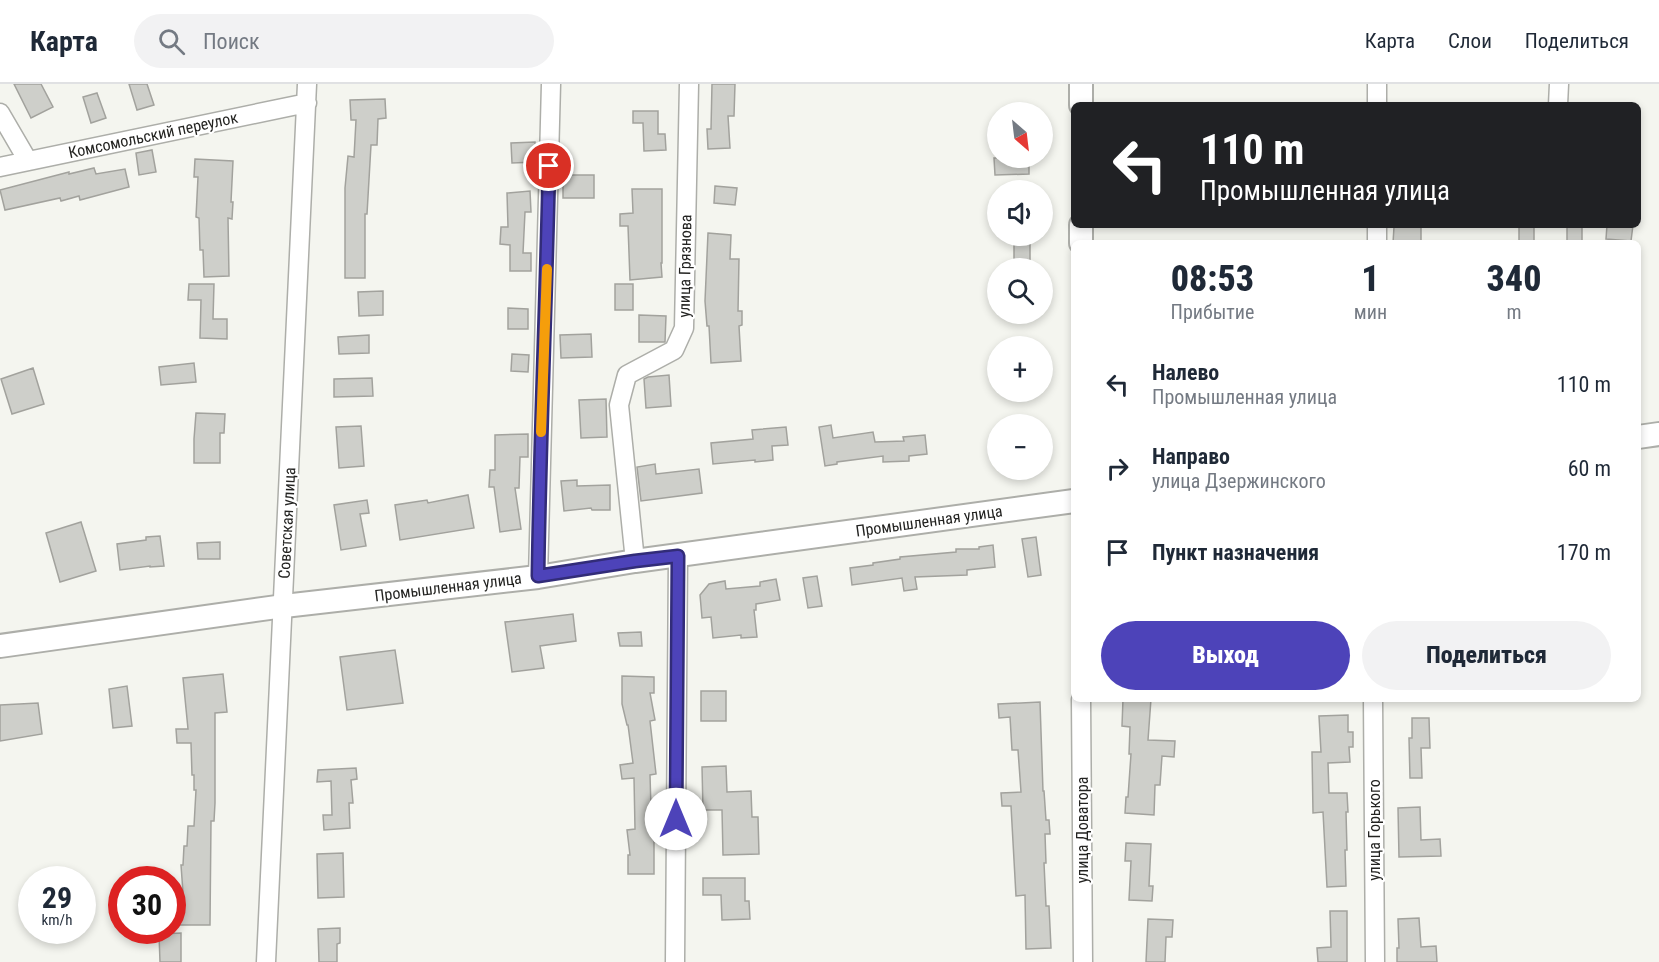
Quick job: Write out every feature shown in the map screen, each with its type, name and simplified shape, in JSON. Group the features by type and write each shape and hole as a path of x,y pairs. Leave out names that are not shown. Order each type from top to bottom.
{"main road":[{"path":"1081,84 1081,102"},
{"path":"1641,436 1659,434"},
{"name":"Промышленная улица","path":"0,646 284,606 538,576 1071,501"}],"street":[{"name":"Советская улица","path":"267,962 308,84"},
{"path":"538,576 551,84"},
{"name":"улица Грязнова","path":"635,561 619,405 627,375 674,350 684,328 689,84"},
{"path":"1377,84 1377,102"},
{"path":"1558,102 1559,84"},
{"name":"Комсомольский переулок","path":"0,167 307,103"},
{"path":"0,113 28,161"},
{"path":"675,962 678,556"},
{"name":"улица Доватора","path":"1081,702 1083,962"},
{"name":"улица Горького","path":"1373,702 1374,962"}],"building":[{"path":"14,84 41,84 53,107 31,118"},
{"path":"129,84 147,84 154,105 137,110"},
{"path":"712,84 735,84 734,116 728,116 730,148 708,149 707,129 711,129"},
{"path":"97,93 106,118 91,123 83,97"},
{"path":"385,99 386,118 378,119 377,145 371,145 367,214 365,214 365,278 345,278 345,188 348,156 354,157 356,120 351,120 350,100"},
{"path":"633,111 658,111 658,134 665,134 666,150 644,151 643,123 633,123"},
{"path":"535,142 536,162 512,163 511,143"},
{"path":"152,150 156,172 139,175 136,153"},
{"path":"195,159 233,161 232,219 228,218 229,276 204,277 199,218 196,217 198,177 194,177"},
{"path":"94,168 96,174 125,169 129,187 80,200 79,196 61,201 60,198 5,210 0,190 69,172 69,174"},
{"path":"995,168 1029,168 1029,174 995,175"},
{"path":"563,175 594,175 594,198 563,198"},
{"path":"715,186 737,188 735,205 714,203"},
{"path":"632,189 662,189 662,277 630,280 628,226 620,226 620,214 633,213"},
{"path":"530,191 531,212 525,212 523,253 531,253 531,271 510,271 510,245 500,244 501,227 508,227 507,193"},
{"path":"1394,228 1421,228 1421,240 1393,240"},
{"path":"1519,228 1534,228 1534,240 1519,240"},
{"path":"1567,228 1582,228 1582,240 1567,240"},
{"path":"1607,228 1633,228 1631,240 1606,239"},
{"path":"708,233 731,235 730,259 739,259 738,311 742,311 742,325 739,326 741,361 711,363 705,301"},
{"path":"1014,246 1030,246 1030,258 1014,258"},
{"path":"189,284 214,284 213,319 227,319 227,339 200,338 201,300 188,300"},
{"path":"615,284 633,284 633,310 615,310"},
{"path":"383,291 383,315 359,316 358,292"},
{"path":"508,308 528,309 528,329 508,329"},
{"path":"639,315 666,316 665,342 639,342"},
{"path":"591,334 592,357 561,358 560,335"},
{"path":"369,335 369,353 339,354 338,337"},
{"path":"512,354 529,355 528,372 511,371"},
{"path":"194,363 196,382 161,385 159,367"},
{"path":"33,368 44,404 12,414 1,379"},
{"path":"669,375 671,406 646,408 644,379"},
{"path":"372,378 373,396 334,397 334,379"},
{"path":"606,399 607,437 581,438 579,400"},
{"path":"196,413 225,414 224,433 220,433 220,463 194,463"},
{"path":"831,425 833,438 873,432 875,442 904,441 903,437 925,435 927,454 909,456 909,461 883,462 883,456 837,462 837,464 825,466 819,427"},
{"path":"361,426 364,466 339,468 336,427"},
{"path":"786,427 788,445 772,446 773,460 713,464 711,443 753,439 752,430"},
{"path":"528,434 528,457 520,457 519,488 515,488 521,529 500,532 494,487 489,487 490,470 495,470 495,435"},
{"path":"655,464 656,474 699,469 702,493 641,501 637,467"},
{"path":"577,480 577,486 610,485 610,510 592,510 591,508 564,511 561,481"},
{"path":"468,495 474,528 400,540 395,505 427,500 428,503"},
{"path":"367,500 369,513 360,514 366,546 341,550 334,505"},
{"path":"81,522 96,571 60,582 46,533"},
{"path":"160,536 164,566 120,570 117,544"},
{"path":"1036,537 1041,575 1028,577 1022,539"},
{"path":"220,542 220,559 198,559 197,543"},
{"path":"993,545 995,567 967,570 967,575 915,577 917,589 904,591 902,578 852,585 850,568 873,565 873,563 900,559 900,557 956,552 956,549 979,549 979,547"},
{"path":"817,576 822,606 808,608 803,578"},
{"path":"776,579 780,600 756,604 756,610 754,610 757,637 741,638 741,635 713,638 711,617 702,618 700,595 709,584 725,581 726,589 760,586 760,582"},
{"path":"573,614 576,641 540,646 544,668 512,672 505,622"},
{"path":"641,632 642,646 620,646 618,633"},
{"path":"395,650 403,703 347,710 340,657"},
{"path":"223,674 227,712 215,713 215,803 214,821 211,821 210,925 186,925 186,866 181,865 183,865 184,846 187,846 188,826 194,826 196,790 194,790 194,775 192,775 191,743 177,743 176,729 188,729 183,678"},
{"path":"622,676 654,677 654,693 650,693 655,720 650,721 656,774 650,775 651,808 649,808 654,839 654,874 628,874 628,855 630,855 627,830 635,829 634,778 622,779 620,765 633,763 628,725 622,704"},
{"path":"127,686 132,726 113,728 109,689"},
{"path":"701,691 726,691 726,721 701,721"},
{"path":"1040,702 1043,791 1050,834 1045,834 1046,863 1044,863 1051,948 1026,949 1025,895 1016,896 1011,806 1002,806 1001,793 1021,792 1018,750 1012,750 1010,717 999,718 998,704"},
{"path":"1123,702 1151,702 1148,740 1175,741 1174,757 1162,756 1160,785 1155,785 1154,815 1125,813 1131,754 1129,754 1130,727 1122,726"},
{"path":"38,703 42,734 0,741 0,705"},
{"path":"1348,715 1348,732 1353,732 1353,747 1349,747 1350,762 1328,763 1329,793 1347,793 1346,886 1327,887 1323,812 1313,813 1312,752 1321,752 1319,716"},
{"path":"1412,718 1429,718 1430,748 1421,748 1422,778 1410,778 1409,738 1412,738"},
{"path":"726,766 727,792 751,791 752,817 758,817 759,854 723,855 722,810 703,810 702,767"},
{"path":"356,768 357,779 351,780 353,803 349,803 350,828 324,830 323,815 332,815 331,781 317,782 318,770"},
{"path":"1420,807 1421,840 1440,839 1441,856 1399,857 1398,808"},
{"path":"1126,843 1151,844 1149,886 1153,886 1152,901 1129,900 1131,861 1125,861"},
{"path":"343,853 344,897 318,898 317,854"},
{"path":"703,878 745,878 745,901 749,901 750,919 722,920 721,895 703,895"},
{"path":"1330,911 1347,911 1347,962 1318,962 1317,948 1331,947"},
{"path":"1419,918 1421,947 1436,946 1437,962 1397,962 1398,919"},
{"path":"1148,919 1173,920 1172,937 1166,937 1165,962 1146,962"},
{"path":"340,928 337,962 319,962 318,929"},
{"path":"159,944 181,944 181,962 160,962"}],"slow traffic":[{"path":"541,432 547,269"}],"route":[{"path":"549,166 538,576 678,556 676,819"}]}
